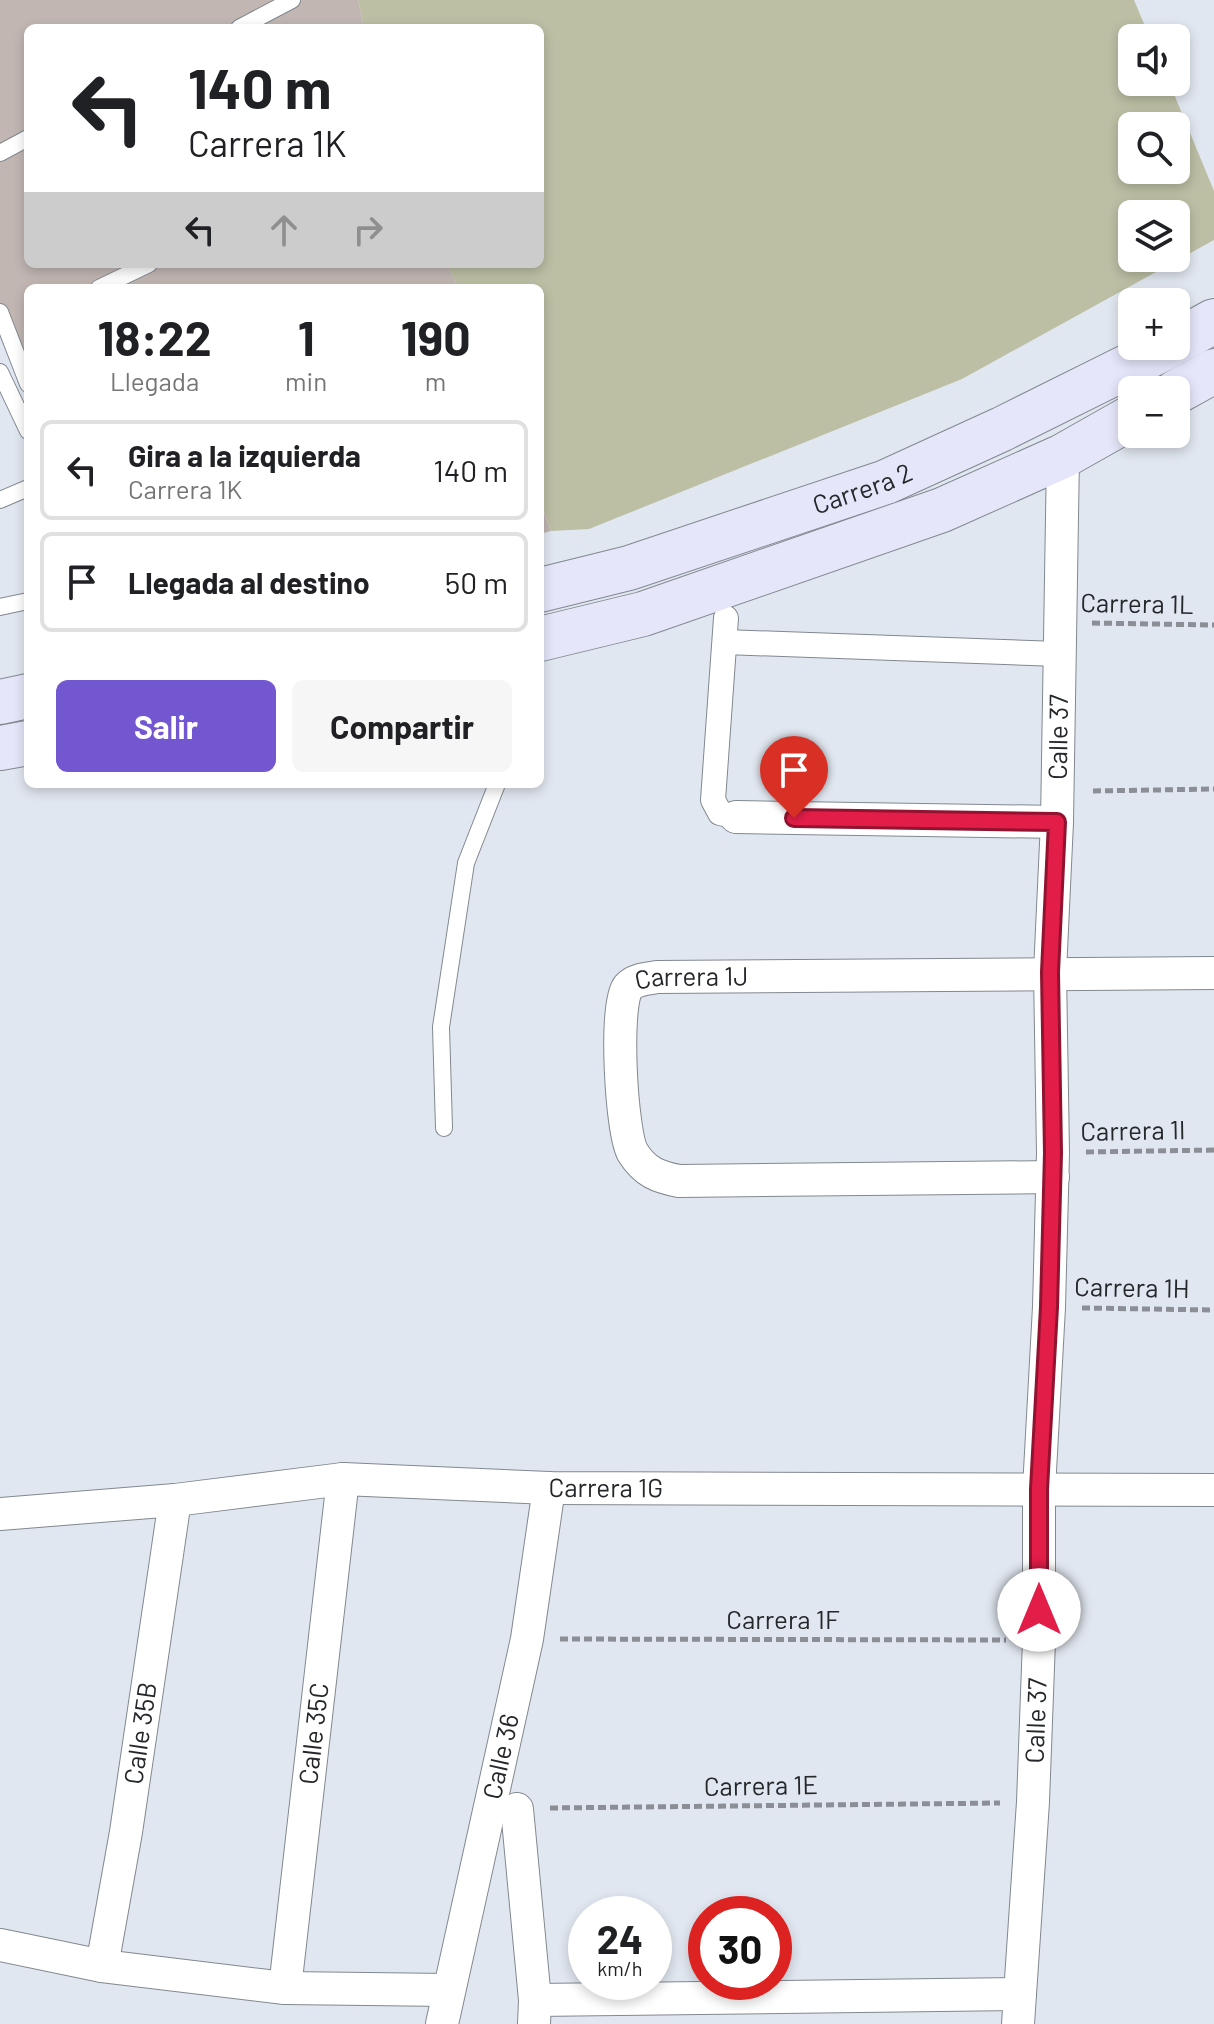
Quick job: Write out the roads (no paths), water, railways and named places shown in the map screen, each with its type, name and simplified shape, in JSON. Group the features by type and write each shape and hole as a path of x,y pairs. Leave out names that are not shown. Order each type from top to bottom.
{"main road":[{"path":"1190,334 1214,321"},
{"name":"Carrera 2","path":"544,589 629,568 886,482 1141,360"},
{"path":"1190,384 1214,371"},
{"name":"Carrera 2","path":"544,638 643,614 942,510 1063,456 1118,425"},
{"path":"0,702 24,697"},
{"path":"0,748 24,744"}],"street":[{"name":"Calle 37","path":"1019,2009 1033,1802 1039,1640 1039,1489 1049,1307 1053,1165 1050,972 1063,456"},
{"path":"1056,807 736,817 720,813 713,800 726,630 1059,638"},
{"name":"Carrera 1J","path":"1053,1165 679,1181 658,1176 643,1167 631,1150 626,1134 620,1020 622,1000 627,988 636,981 657,977 1214,973"},
{"name":"Carrera 1G","path":"0,1514 175,1500 343,1479 549,1488 1214,1490"},
{"name":"Calle 35C","path":"285,1988 343,1479"},
{"name":"Calle 36","path":"442,2024 527,1639 549,1488"},
{"name":"Calle 35B","path":"102,1966 126,1832 175,1500"},
{"path":"517,1809 535,2012 1019,2009"},
{"path":"0,1945 102,1966 285,1988 449,1990"}],"lane":[{"path":"247,24 292,0"},
{"path":"0,153 24,140"},
{"path":"107,284 141,268"},
{"path":"0,312 24,374"},
{"path":"0,372 3,390 24,424"},
{"path":"0,500 24,490"},
{"path":"0,607 24,602"},
{"path":"444,1128 441,1027 466,863 495,788"}]}
